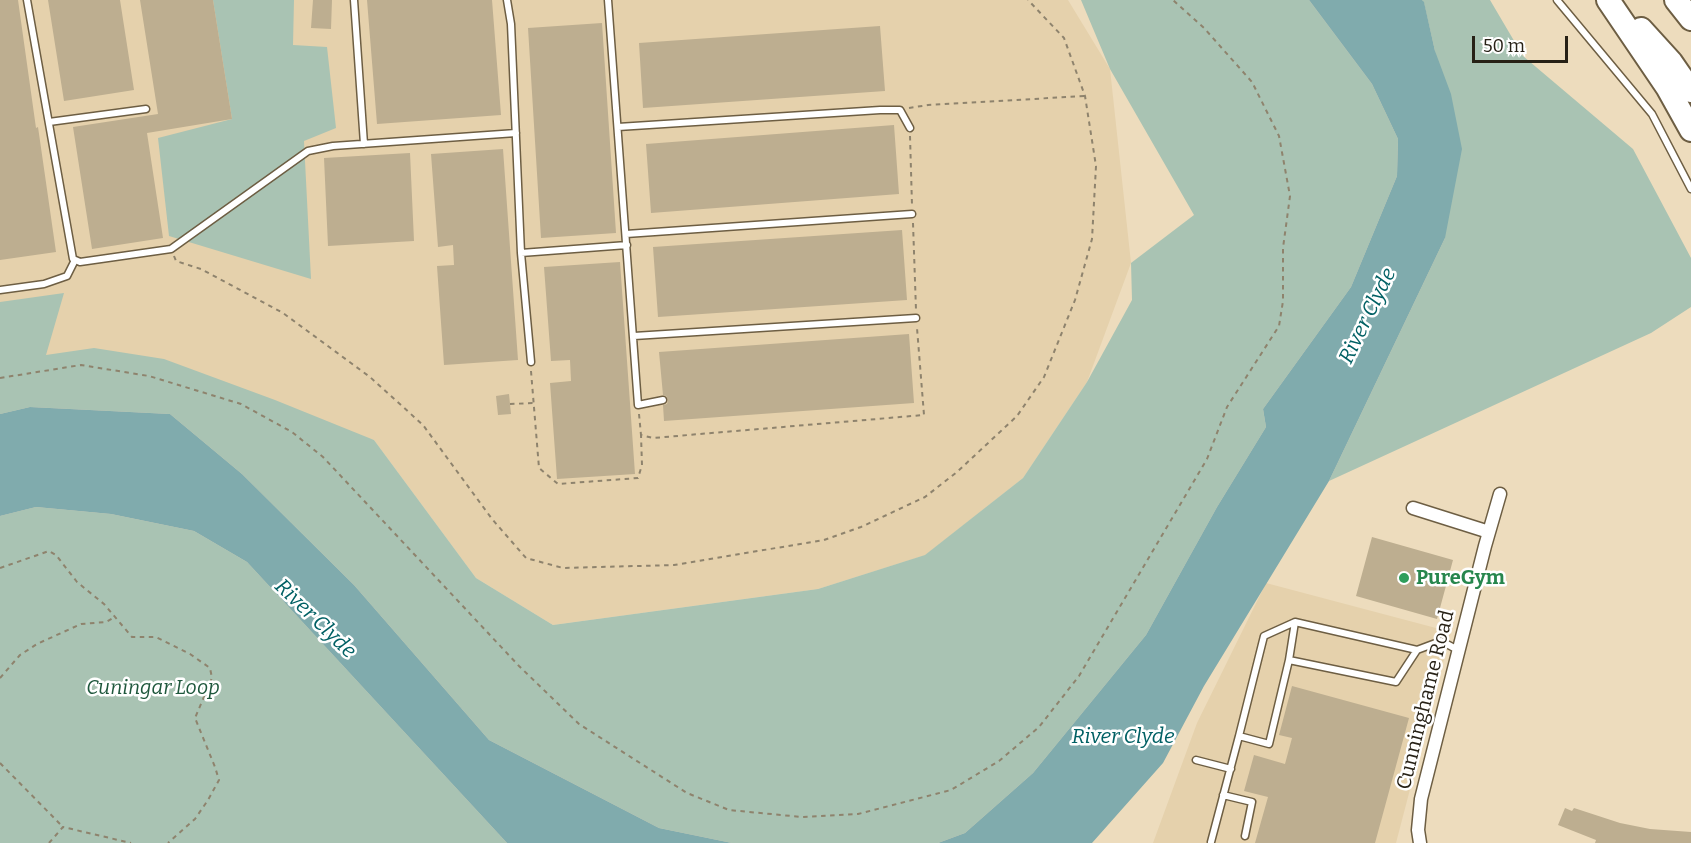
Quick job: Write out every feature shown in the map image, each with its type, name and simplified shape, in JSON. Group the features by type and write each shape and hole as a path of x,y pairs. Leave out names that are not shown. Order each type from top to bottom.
{"highway":[{"path":"1608,0 1667,87 1691,130"},
{"path":"1615,0 1671,62 1691,91"},
{"path":"1676,0 1691,19"}],"street":[{"name":"Cunninghame Road","path":"1420,843 1418,830 1421,799 1500,495"},
{"path":"1413,508 1489,532"}],"lane":[{"path":"27,0 73,259 80,262 171,249 308,151 333,146 516,133"},
{"path":"354,0 364,144"},
{"path":"507,0 511,24 521,253 531,362"},
{"path":"608,0 638,405 663,400"},
{"path":"1557,0 1652,114 1691,189"},
{"path":"48,122 146,109"},
{"path":"618,127 900,110 910,128"},
{"path":"626,234 912,214"},
{"path":"521,253 627,245"},
{"path":"0,290 44,284 67,276 75,260"},
{"path":"634,336 916,318"},
{"path":"1211,842 1264,636 1295,622 1417,650 1441,641 1458,650"},
{"path":"1239,736 1269,744 1289,660 1295,622"},
{"path":"1289,660 1396,682 1417,650"},
{"path":"1196,760 1230,769"},
{"path":"1223,795 1252,802 1245,836"}],"path":[{"path":"171,249 176,261 201,269 283,313 370,377 423,425 492,519 526,558 563,568 674,565 824,540 861,527 925,497 957,472 1017,416 1044,377 1075,300 1092,239 1096,166 1085,96 1064,38 1028,0"},
{"path":"0,378 81,365 149,376 241,404 292,432 323,457 519,666 579,724 687,793 729,810 802,817 858,814 951,790 999,761 1039,727 1079,676 1207,459 1227,407 1279,326 1283,248 1290,196 1279,136 1252,82 1204,28 1173,0"},
{"path":"900,110 928,105 1085,96"},
{"path":"641,435 653,438 924,415 916,318 910,128"},
{"path":"531,362 539,468 558,484 638,478 642,465 638,405"},
{"path":"510,404 534,403"},
{"path":"0,568 49,551 56,555 77,582 104,604 132,637 156,637 190,654 210,668 212,678 195,718 219,780 195,819 168,843"},
{"path":"0,678 20,655 37,644 81,624 106,622 114,618"},
{"path":"0,763 63,827 131,843"},
{"path":"50,843 63,827"}],"shaded area":[{"path":"0,0 1068,0 1110,69 1131,263 1087,382 1023,478 926,555 818,589 553,625 476,578 374,440 0,361"},
{"path":"1266,583 1451,632 1396,843 1153,843 1197,723"}],"green space":[{"path":"213,0 294,0 293,45 327,47 336,128 304,141 311,279 169,236 158,138 232,119"},
{"path":"1081,0 1309,0 1372,84 1398,139 1397,176 1351,287 1263,409 1266,427 1217,507 1146,635 1033,773 965,833 938,843 732,843 659,828 489,740 354,585 242,474 170,414 30,407 0,414 0,302 64,293 46,355 94,348 164,359 374,440 476,578 553,625 818,589 925,555 1023,478 1087,382 1132,300 1131,263 1194,215 1110,69"},
{"path":"1422,0 1490,0 1523,56 1633,149 1691,258 1691,307 1651,333 1329,481 1445,238 1435,51"},
{"name":"Cuningar Loop","path":"36,507 111,514 194,531 247,562 507,843 0,843 0,516"}],"water":[{"name":"River Clyde","path":"1309,0 1422,0 1424,2 1435,51 1451,94 1462,149 1445,238 1329,481 1204,686 1163,763 1092,843 938,843 965,833 1033,773 1146,635 1217,507 1266,427 1263,409 1351,287 1397,176 1398,139 1372,84"},
{"name":"River Clyde","path":"30,407 170,414 242,474 354,585 489,740 659,828 732,843 507,843 247,562 194,531 111,514 36,507 0,516 0,414"}],"building":[{"path":"0,0 18,0 56,252 0,260"},
{"path":"48,0 120,0 134,90 64,101"},
{"path":"140,0 213,0 232,119 147,133 163,238 92,249 73,127 158,114"},
{"path":"313,0 332,0 331,29 311,28"},
{"path":"367,0 492,0 501,115 377,124"},
{"path":"602,23 616,233 541,238 528,28"},
{"path":"880,26 885,91 643,108 639,43"},
{"path":"894,125 899,194 651,213 646,144"},
{"path":"503,149 518,360 444,365 437,266 454,265 453,245 438,247 431,154"},
{"path":"410,153 414,241 328,246 324,158"},
{"path":"902,230 907,300 658,317 653,247"},
{"path":"620,262 635,474 557,479 550,383 571,381 570,360 551,361 544,267"},
{"path":"909,334 914,403 664,421 663,405 667,404 668,400 663,395 659,352"},
{"path":"509,394 511,414 498,415 496,396"},
{"name":"PureGym","path":"1372,537 1453,560 1437,619 1356,596"},
{"path":"1292,686 1409,718 1375,843 1255,843 1268,797 1244,791 1254,755 1285,764 1292,738 1279,735"},
{"path":"1565,808 1572,811 1574,808 1620,823 1650,829 1691,832 1691,843 1595,843 1596,840 1558,825"}],"place":[{"name":"PureGym","path":"1404,578"}]}
